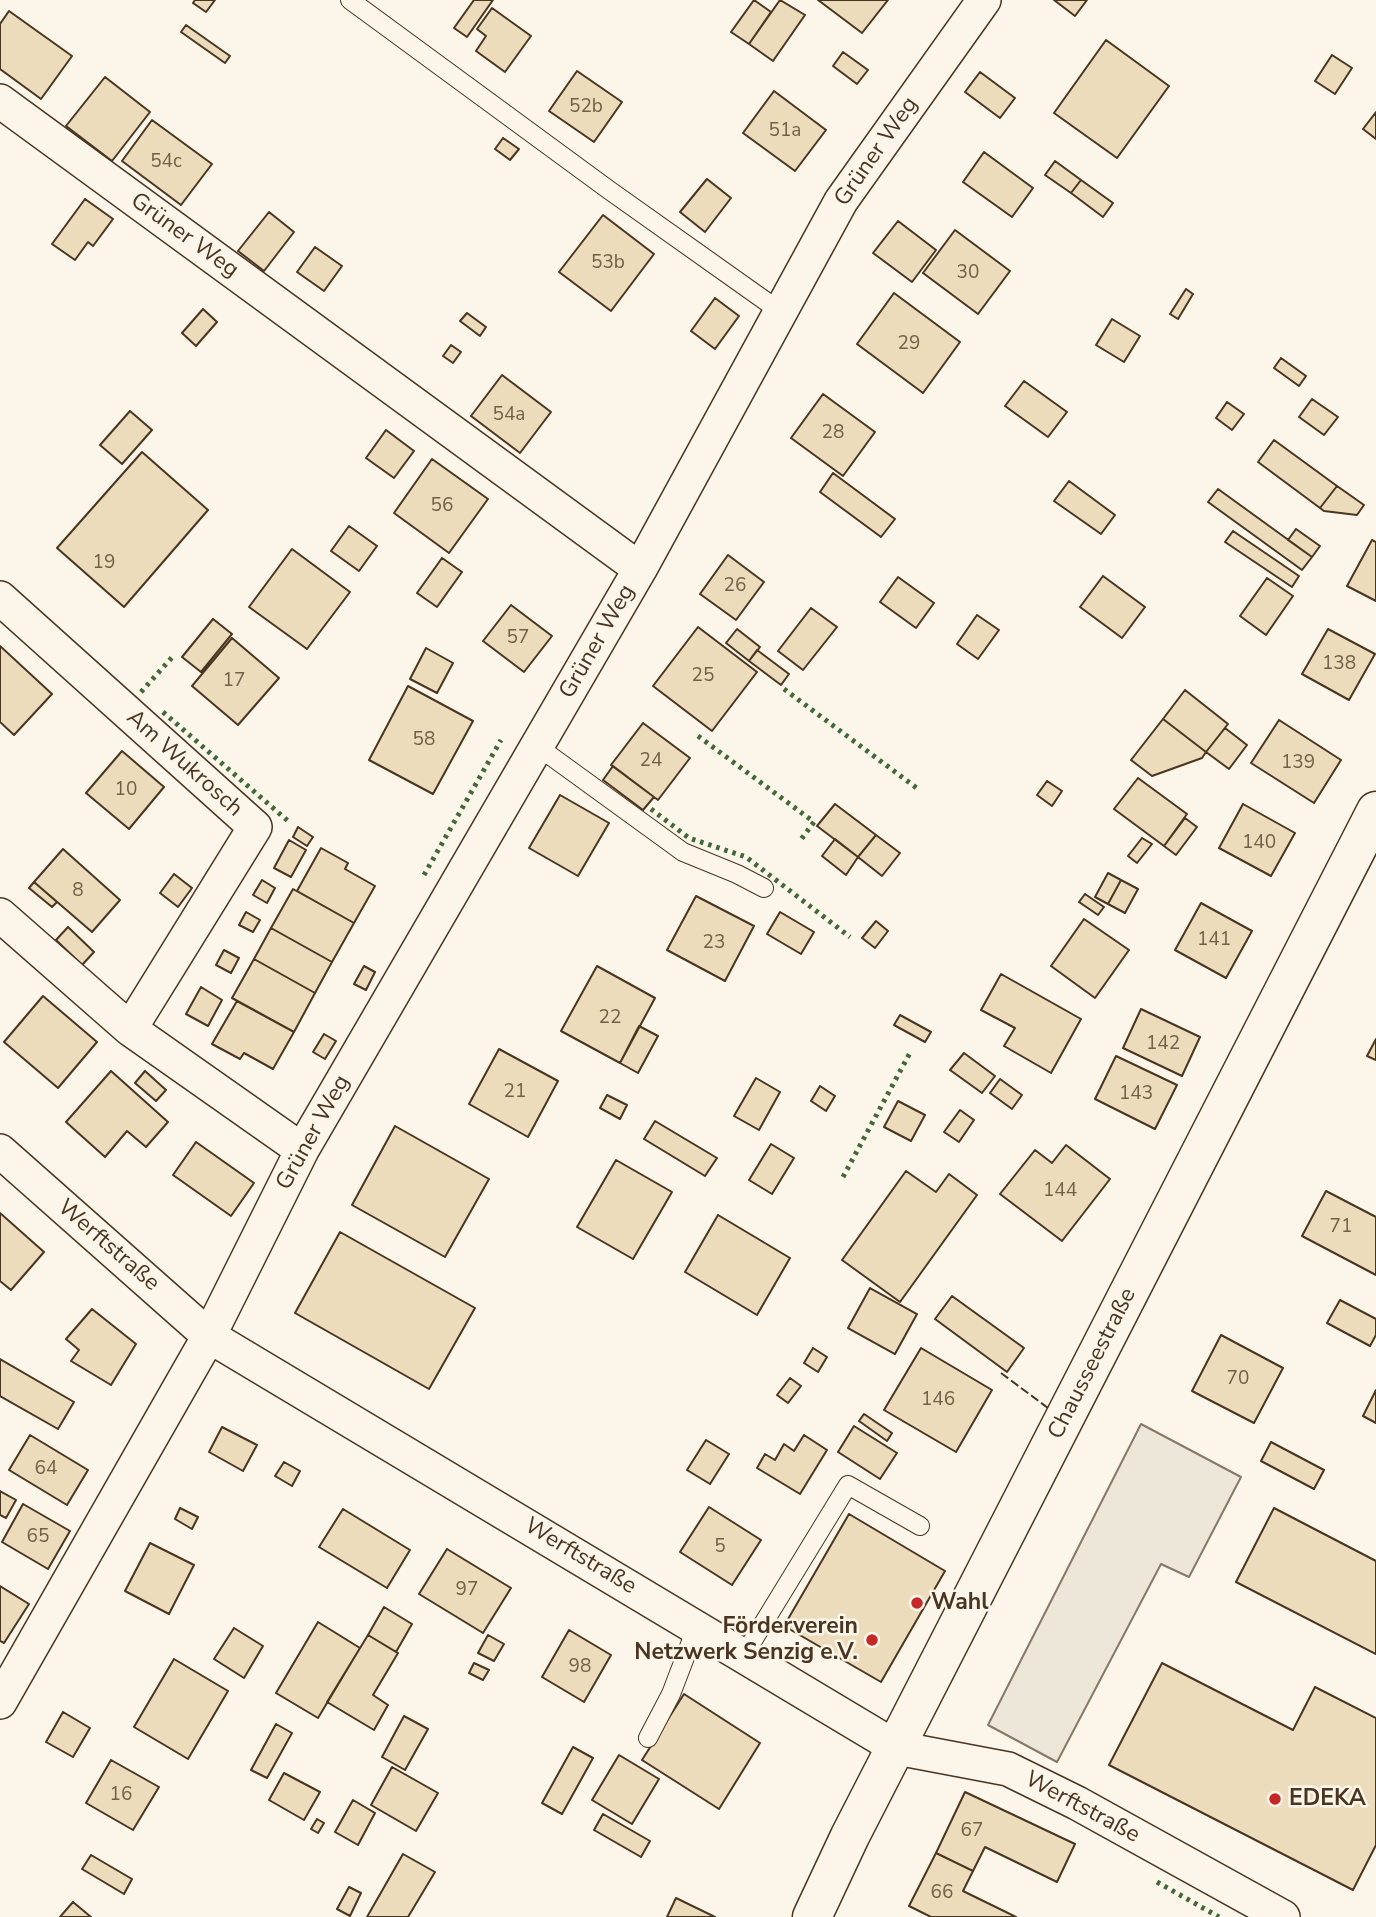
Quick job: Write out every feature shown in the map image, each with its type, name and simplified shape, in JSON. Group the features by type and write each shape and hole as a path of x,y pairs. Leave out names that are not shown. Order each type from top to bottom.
{"main road":[{"name":"Chausseestraße","path":"812,1917 850,1836 1376,811"}],"street":[{"name":"Grüner Weg","path":"0,1702 209,1336 302,1150 639,569 841,201 984,0"},
{"name":"Grüner Weg","path":"0,101 639,569"},
{"name":"Am Wukrosch","path":"0,598 255,827 130,1029"},
{"path":"0,915 130,1029 302,1150"},
{"name":"Werftstraße","path":"0,1151 209,1336 897,1748 1008,1769 1077,1803 1283,1917"}],"lane":[{"path":"350,0 599,183 781,312"},
{"path":"537,746 683,852 764,888"},
{"path":"744,1655 848,1485 920,1526"},
{"path":"648,1738 671,1694 696,1626"}],"shaded area":[{"path":"1141,1424 1241,1477 1189,1577 1161,1564 1057,1762 988,1725"}],"building":[{"path":"195,0 215,0 206,12 193,3"},
{"path":"474,0 493,0 467,37 454,28"},
{"path":"754,0 771,12 749,44 731,32"},
{"path":"780,0 805,15 773,61 749,44"},
{"path":"818,0 888,0 862,33"},
{"path":"1054,0 1087,0 1075,16"},
{"path":"492,8 531,36 505,72 476,51 486,36 477,29"},
{"path":"9,11 72,56 41,99 0,69 0,24"},
{"path":"186,25 230,56 225,63 181,32"},
{"path":"1106,40 1169,86 1117,158 1054,113"},
{"path":"843,52 868,70 857,84 833,66"},
{"path":"1332,55 1352,68 1335,94 1315,81"},
{"path":"577,71 622,102 594,142 549,111"},
{"path":"980,72 1015,98 1000,118 965,92"},
{"path":"105,77 150,112 112,161 66,126"},
{"path":"774,91 826,130 795,171 743,133"},
{"path":"1376,112 1376,139 1363,129"},
{"path":"152,120 212,164 181,205 122,161"},
{"path":"503,138 519,149 510,160 495,149"},
{"path":"984,152 1033,188 1012,217 963,182"},
{"path":"1055,161 1081,180 1071,193 1045,175"},
{"path":"707,179 731,198 705,232 680,212"},
{"path":"1081,180 1113,203 1103,217 1071,193"},
{"path":"85,199 113,219 93,246 88,242 75,260 52,244"},
{"path":"269,212 294,232 264,271 238,251"},
{"path":"603,215 654,254 611,311 559,272"},
{"path":"898,221 936,250 912,282 873,253"},
{"path":"955,230 1010,271 978,314 923,273"},
{"path":"315,247 342,266 324,291 297,272"},
{"path":"1186,289 1193,294 1178,319 1170,314"},
{"path":"894,293 960,342 923,393 857,344"},
{"path":"715,298 739,316 715,349 691,331"},
{"path":"203,309 217,322 196,346 182,333"},
{"path":"467,313 486,327 480,336 460,321"},
{"path":"1112,319 1140,336 1124,362 1096,345"},
{"path":"451,345 461,352 453,363 443,356"},
{"path":"1281,358 1306,376 1299,386 1274,368"},
{"path":"502,375 551,412 520,453 471,416"},
{"path":"1024,381 1067,412 1048,437 1005,406"},
{"path":"823,394 875,432 843,476 791,438"},
{"path":"1312,399 1338,417 1324,435 1299,417"},
{"path":"1227,402 1244,414 1232,430 1216,418"},
{"path":"130,411 152,430 122,464 100,445"},
{"path":"386,430 414,451 394,478 366,458"},
{"path":"1274,440 1337,486 1320,508 1258,462"},
{"path":"142,452 208,510 124,607 57,548"},
{"path":"432,459 488,499 449,553 394,513"},
{"path":"833,473 895,519 881,537 820,492"},
{"path":"1069,481 1115,515 1101,534 1054,501"},
{"path":"1337,486 1364,505 1357,515 1324,511 1320,508"},
{"path":"1218,489 1312,557 1302,570 1208,502"},
{"path":"349,526 377,546 359,571 331,551"},
{"path":"1296,529 1320,546 1312,557 1288,540"},
{"path":"1233,531 1299,576 1292,587 1225,542"},
{"path":"1372,540 1376,542 1376,601 1347,586"},
{"path":"292,549 350,592 307,649 249,607"},
{"path":"728,555 764,582 736,620 700,594"},
{"path":"442,558 462,572 437,607 417,593"},
{"path":"1103,576 1145,607 1122,638 1080,607"},
{"path":"898,577 934,603 916,628 880,602"},
{"path":"1267,578 1293,596 1266,635 1240,616"},
{"path":"511,605 552,636 524,672 483,641"},
{"path":"811,608 837,627 803,670 778,651"},
{"path":"977,615 999,630 978,659 957,644"},
{"path":"213,619 232,634 201,672 182,657"},
{"path":"698,627 757,672 712,731 653,686"},
{"path":"737,629 760,647 749,661 726,643"},
{"path":"1328,629 1375,654 1349,700 1302,674"},
{"path":"232,638 279,678 238,725 192,686"},
{"path":"0,646 52,694 14,735 0,722"},
{"path":"426,648 453,663 437,693 410,679"},
{"path":"757,650 789,674 781,685 749,661"},
{"path":"408,686 473,721 433,794 369,760"},
{"path":"1185,690 1228,724 1206,752 1163,719"},
{"path":"1163,719 1206,752 1202,758 1152,776 1131,760"},
{"path":"1279,720 1341,760 1314,803 1251,763"},
{"path":"643,723 690,758 658,800 611,765"},
{"path":"1225,728 1247,745 1229,769 1206,752"},
{"path":"122,751 164,787 129,829 86,793"},
{"path":"613,766 654,797 643,810 603,780"},
{"path":"1138,778 1187,814 1164,846 1114,809"},
{"path":"1047,781 1062,791 1052,806 1037,795"},
{"path":"560,795 609,823 578,876 529,848"},
{"path":"835,804 876,835 858,857 817,826"},
{"path":"1243,804 1295,833 1271,876 1219,848"},
{"path":"1185,818 1197,827 1176,855 1164,846"},
{"path":"298,827 313,837 307,846 293,837"},
{"path":"876,835 900,853 882,876 858,857"},
{"path":"1142,838 1152,844 1137,863 1128,856"},
{"path":"835,839 858,857 846,875 822,856"},
{"path":"289,840 306,850 291,877 274,868"},
{"path":"321,848 348,863 345,869 375,886 354,923 297,891"},
{"path":"63,849 120,900 92,932 34,882"},
{"path":"1108,873 1121,880 1108,904 1095,897"},
{"path":"174,874 192,888 178,907 160,893"},
{"path":"262,880 275,888 267,903 253,895"},
{"path":"1121,880 1138,889 1125,913 1108,904"},
{"path":"34,882 57,902 52,907 29,888"},
{"path":"293,889 354,923 332,962 271,928"},
{"path":"1085,894 1104,907 1098,915 1079,902"},
{"path":"696,896 754,926 725,981 667,950"},
{"path":"1201,903 1252,931 1226,978 1175,950"},
{"path":"246,912 260,920 253,932 239,925"},
{"path":"780,912 814,932 801,954 767,934"},
{"path":"1084,919 1129,950 1095,998 1051,966"},
{"path":"876,921 888,931 875,948 862,938"},
{"path":"68,927 94,952 82,965 56,940"},
{"path":"271,928 332,962 315,993 254,959"},
{"path":"224,950 239,958 231,973 216,965"},
{"path":"254,959 315,993 294,1032 232,998"},
{"path":"364,966 375,972 366,990 354,984"},
{"path":"597,966 655,998 620,1063 561,1031"},
{"path":"1001,974 1081,1019 1051,1073 1004,1046 1015,1028 981,1010"},
{"path":"201,987 222,1000 208,1026 186,1014"},
{"path":"43,996 97,1042 58,1088 4,1042"},
{"path":"237,1001 294,1032 273,1069 244,1053 240,1059 212,1044"},
{"path":"1141,1009 1200,1037 1182,1076 1123,1048"},
{"path":"900,1015 931,1032 925,1042 894,1025"},
{"path":"639,1026 658,1036 638,1073 620,1063"},
{"path":"324,1034 336,1041 325,1059 313,1052"},
{"path":"1376,1039 1376,1060 1367,1056"},
{"path":"499,1049 558,1081 528,1137 469,1104"},
{"path":"964,1053 995,1076 982,1093 950,1070"},
{"path":"1116,1056 1177,1085 1155,1129 1095,1099"},
{"path":"111,1071 168,1122 146,1147 127,1131 105,1157 66,1122"},
{"path":"145,1071 166,1090 156,1101 135,1083"},
{"path":"756,1078 780,1092 759,1130 734,1116"},
{"path":"1000,1079 1022,1095 1012,1109 990,1093"},
{"path":"820,1086 835,1096 826,1111 811,1101"},
{"path":"607,1095 627,1105 620,1119 600,1108"},
{"path":"898,1101 925,1115 911,1141 884,1127"},
{"path":"960,1110 974,1120 959,1142 944,1132"},
{"path":"655,1121 717,1158 705,1176 644,1139"},
{"path":"395,1126 489,1179 445,1257 352,1205"},
{"path":"196,1142 254,1183 231,1216 173,1175"},
{"path":"771,1144 794,1158 772,1194 749,1180"},
{"path":"1066,1145 1110,1179 1062,1241 1000,1194 1035,1150 1052,1163"},
{"path":"616,1160 672,1192 633,1259 577,1227"},
{"path":"906,1171 936,1192 949,1174 977,1195 900,1302 842,1260"},
{"path":"1326,1191 1376,1217 1376,1275 1302,1236"},
{"path":"0,1213 44,1252 11,1290 0,1281"},
{"path":"718,1215 790,1258 757,1315 685,1272"},
{"path":"340,1232 475,1308 429,1389 295,1313"},
{"path":"870,1288 917,1314 895,1354 848,1328"},
{"path":"952,1296 1024,1348 1007,1372 935,1319"},
{"path":"1340,1300 1376,1319 1376,1335 1370,1346 1327,1323"},
{"path":"92,1309 136,1344 111,1385 71,1361 79,1350 66,1339"},
{"path":"1221,1335 1283,1368 1254,1423 1192,1391"},
{"path":"813,1348 827,1357 818,1372 804,1363"},
{"path":"921,1348 992,1390 956,1452 884,1410"},
{"path":"0,1359 74,1402 58,1429 0,1396"},
{"path":"790,1378 801,1386 788,1403 777,1395"},
{"path":"1376,1390 1376,1423 1363,1416"},
{"path":"864,1414 892,1433 887,1441 859,1421"},
{"path":"854,1426 897,1453 880,1479 838,1452"},
{"path":"222,1427 257,1445 243,1471 209,1452"},
{"path":"30,1435 88,1470 67,1505 9,1470"},
{"path":"804,1435 827,1450 800,1494 757,1468 765,1454 775,1460 784,1444 794,1451"},
{"path":"706,1440 729,1454 710,1484 687,1470"},
{"path":"1271,1442 1324,1470 1314,1489 1261,1461"},
{"path":"284,1462 300,1471 292,1486 275,1476"},
{"path":"0,1491 16,1500 6,1518 0,1515"},
{"path":"23,1504 70,1531 48,1569 2,1542"},
{"path":"709,1507 761,1540 732,1585 680,1552"},
{"path":"180,1508 198,1517 192,1529 175,1519"},
{"path":"1274,1508 1376,1561 1376,1654 1236,1582"},
{"path":"343,1509 410,1550 387,1588 319,1547"},
{"path":"849,1514 945,1571 881,1682 784,1626"},
{"path":"150,1543 194,1565 169,1614 125,1591"},
{"path":"447,1549 511,1588 483,1633 419,1594"},
{"path":"0,1586 29,1604 4,1643 0,1641"},
{"path":"384,1607 412,1624 396,1652 368,1635"},
{"path":"318,1622 360,1648 318,1718 276,1693"},
{"path":"234,1628 263,1646 244,1678 214,1659"},
{"path":"569,1630 611,1655 584,1702 542,1677"},
{"path":"368,1635 398,1653 373,1695 388,1705 374,1730 327,1702"},
{"path":"488,1635 504,1644 494,1661 478,1653"},
{"path":"174,1659 228,1691 188,1759 134,1727"},
{"path":"474,1663 489,1670 483,1680 469,1673"},
{"name":"EDEKA","path":"1162,1663 1293,1730 1315,1687 1376,1718 1376,1845 1353,1890 1109,1765"},
{"path":"684,1694 760,1743 719,1809 642,1760"},
{"path":"63,1712 90,1728 73,1757 46,1742"},
{"path":"404,1716 428,1729 405,1770 382,1757"},
{"path":"276,1724 292,1733 267,1778 251,1770"},
{"path":"573,1747 593,1758 562,1814 542,1803"},
{"path":"619,1755 659,1779 632,1824 592,1800"},
{"path":"111,1760 159,1787 133,1830 86,1803"},
{"path":"392,1767 438,1793 416,1831 371,1805"},
{"path":"284,1773 320,1792 304,1820 269,1800"},
{"path":"965,1792 1075,1844 1057,1882 985,1847 973,1871 936,1853"},
{"path":"353,1800 375,1813 358,1845 335,1832"},
{"path":"603,1814 650,1841 641,1857 594,1830"},
{"path":"317,1819 324,1823 318,1833 311,1829"},
{"path":"936,1853 973,1871 963,1891 1016,1917 931,1917 909,1906"},
{"path":"403,1854 435,1872 408,1917 367,1917"},
{"path":"91,1855 132,1879 124,1894 82,1869"},
{"path":"349,1887 361,1893 350,1916 337,1909"},
{"path":"676,1898 715,1917 667,1917"},
{"path":"73,1902 91,1917 60,1917"}],"hedge":[{"path":"141,692 175,654"},
{"path":"784,689 918,789"},
{"path":"163,712 288,821"},
{"path":"698,736 814,822 799,842"},
{"path":"424,875 501,740"},
{"path":"651,809 689,838 746,857 850,937"},
{"path":"843,1177 911,1051"},
{"path":"1157,1882 1219,1917"}],"fence":[{"path":"1001,1373 1048,1408"}],"place":[{"name":"Wahl","path":"917,1603"},
{"name":"Förderverein Netzwerk Senzig e.V.","path":"872,1640"},
{"name":"EDEKA","path":"1275,1799"}]}
